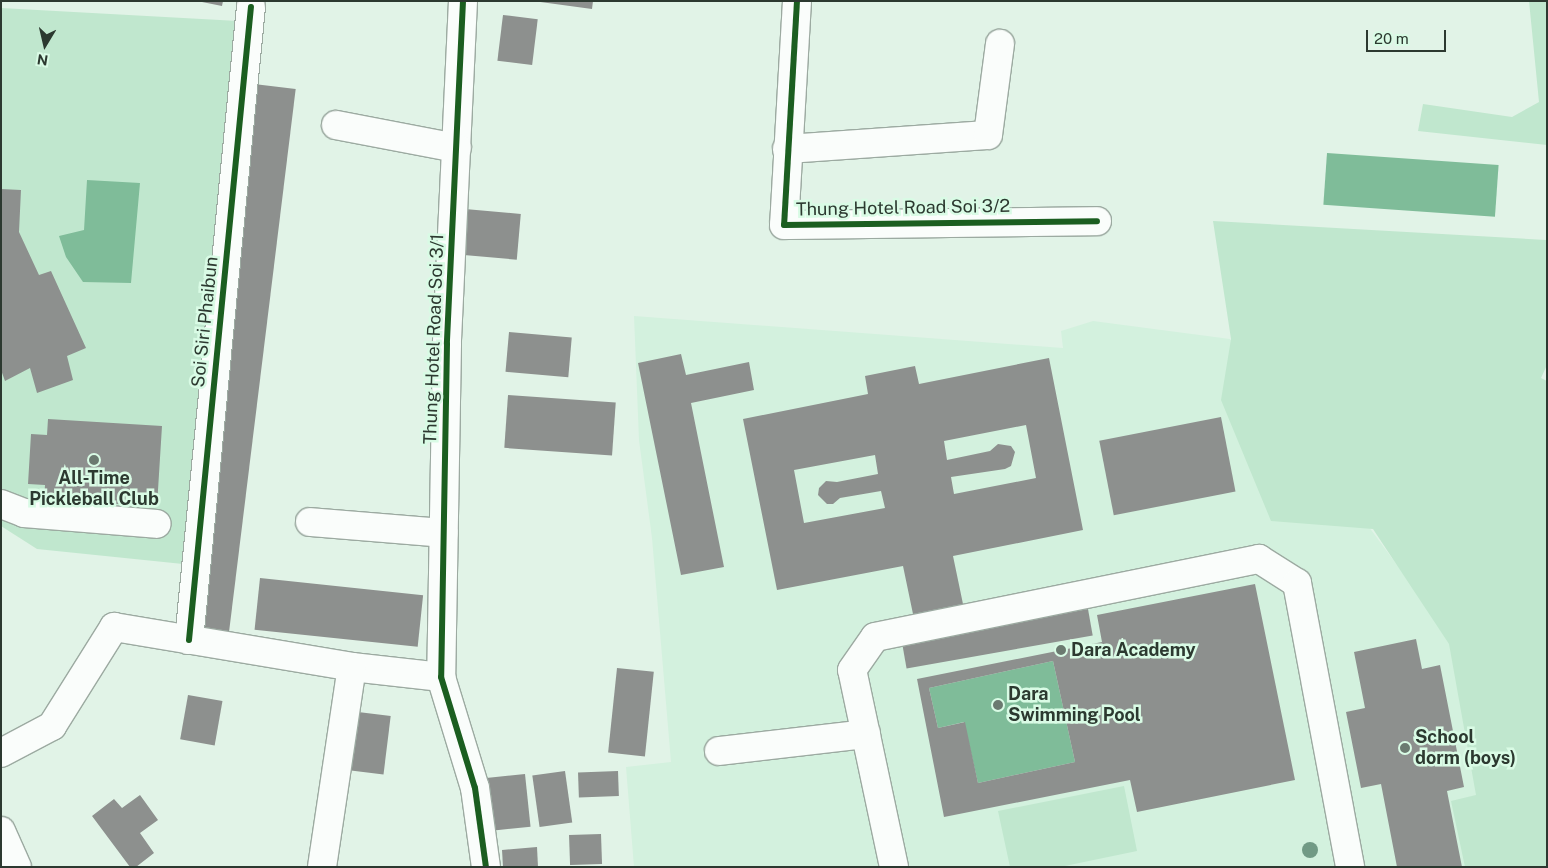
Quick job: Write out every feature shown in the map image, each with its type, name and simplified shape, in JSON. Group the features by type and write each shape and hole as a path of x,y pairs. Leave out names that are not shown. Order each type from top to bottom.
{"street":[{"name":"Thung Hotel Road Soi 3/1","path":"462,1 447,344 441,677 475,788 486,867"},
{"name":"Thung Hotel Road Soi 3/2","path":"798,1 787,149 784,225 1097,221"},
{"name":"Soi Siri Phaibun","path":"189,640 251,7"},
{"path":"787,149 988,136 1000,44"},
{"path":"336,125 457,148"},
{"path":"1,504 24,513 157,524"},
{"path":"310,522 444,532"},
{"path":"894,867 852,670 875,637 1259,559 1297,583 1350,867"},
{"path":"1,753 52,726 114,628 352,666 441,677"},
{"path":"322,867 352,666"},
{"path":"719,751 866,734"},
{"path":"1,831 17,867"}],"shaded area":[{"path":"1529,1 1547,1 1547,145 1418,131 1423,104 1512,117 1539,102"},
{"path":"1,8 238,21 183,564 37,549 1,526"},
{"path":"1327,153 1499,165 1495,217 1323,205"},
{"path":"87,180 140,183 131,283 83,282 66,257 59,236 84,230"},
{"path":"1213,221 1546,240 1547,230 1547,365 1541,378 1547,381 1547,867 1465,867 1451,801 1476,795 1449,644 1373,529 1271,521 1221,400 1231,339"},
{"name":"Dara Academy","path":"634,316 1063,348 1061,331 1093,321 1230,339 1547,768 1547,867 634,867 626,767 671,762 652,538 639,440"},
{"name":"Dara Swimming Pool","path":"1053,661 1075,762 978,783 964,722 938,728 929,688"},
{"path":"1124,786 1137,851 1060,867 1010,867 998,811"}],"building":[{"path":"197,1 223,1 222,6"},
{"path":"533,1 593,1 592,9"},
{"path":"503,15 538,19 532,65 497,61"},
{"path":"254,84 296,89 228,639 186,634"},
{"path":"1,189 21,190 19,232 39,275 51,271 86,348 67,356 73,380 37,393 30,368 5,381 1,370"},
{"path":"465,209 521,214 517,260 461,255"},
{"path":"509,332 572,337 568,377 506,372"},
{"path":"681,354 686,375 749,362 754,390 691,403 724,567 681,575 638,363"},
{"path":"1049,358 1083,530 953,556 968,628 918,638 903,566 777,590 743,419 868,394 865,376 915,366 919,384","holes":["1026,425 1036,478 954,494 951,477 1005,469 1011,466 1015,452 1011,446 998,444 990,451 947,460 944,441","875,455 878,474 837,482 826,481 819,488 818,495 827,504 833,504 840,498 881,491 885,508 804,523 794,470"]},
{"path":"508,395 616,403 612,455 504,448"},
{"path":"1221,417 1236,492 1114,515 1099,441"},
{"name":"All-Time Pickleball Club","path":"48,419 162,426 157,506 44,500 45,485 28,484 31,434 47,435"},
{"path":"260,578 423,595 418,647 255,630"},
{"path":"1255,584 1295,780 1137,812 1130,780 944,817 917,679 1102,642 1097,615","holes":["1053,661 1075,762 978,783 965,722 938,728 929,688"]},
{"path":"1088,609 1093,636 907,668 902,642"},
{"name":"School dorm (boys)","path":"1416,639 1422,669 1440,665 1464,787 1447,791 1462,867 1397,867 1381,784 1361,788 1346,712 1365,708 1354,652"},
{"path":"617,668 654,672 645,756 608,753"},
{"path":"188,695 222,701 215,745 180,739"},
{"path":"350,711 391,716 384,775 343,770"},
{"path":"565,771 572,822 540,827 532,776"},
{"path":"618,771 619,796 579,797 578,772"},
{"path":"525,774 531,827 492,831 486,778"},
{"path":"140,795 158,820 140,833 154,853 136,867 130,867 92,816 114,799 122,808"},
{"path":"601,834 602,864 570,865 569,835"},
{"path":"537,847 538,867 503,867 502,850"}],"cycle path":[{"path":"463,1 447,344 441,677 475,788 486,867"},
{"path":"797,1 784,225 1097,221"},
{"path":"189,640 251,7"}],"place":[{"name":"All-Time Pickleball Club","path":"94,460"},
{"name":"Dara Academy","path":"1061,650"},
{"name":"Dara Swimming Pool","path":"998,705"},
{"name":"School dorm (boys)","path":"1405,748"}]}
